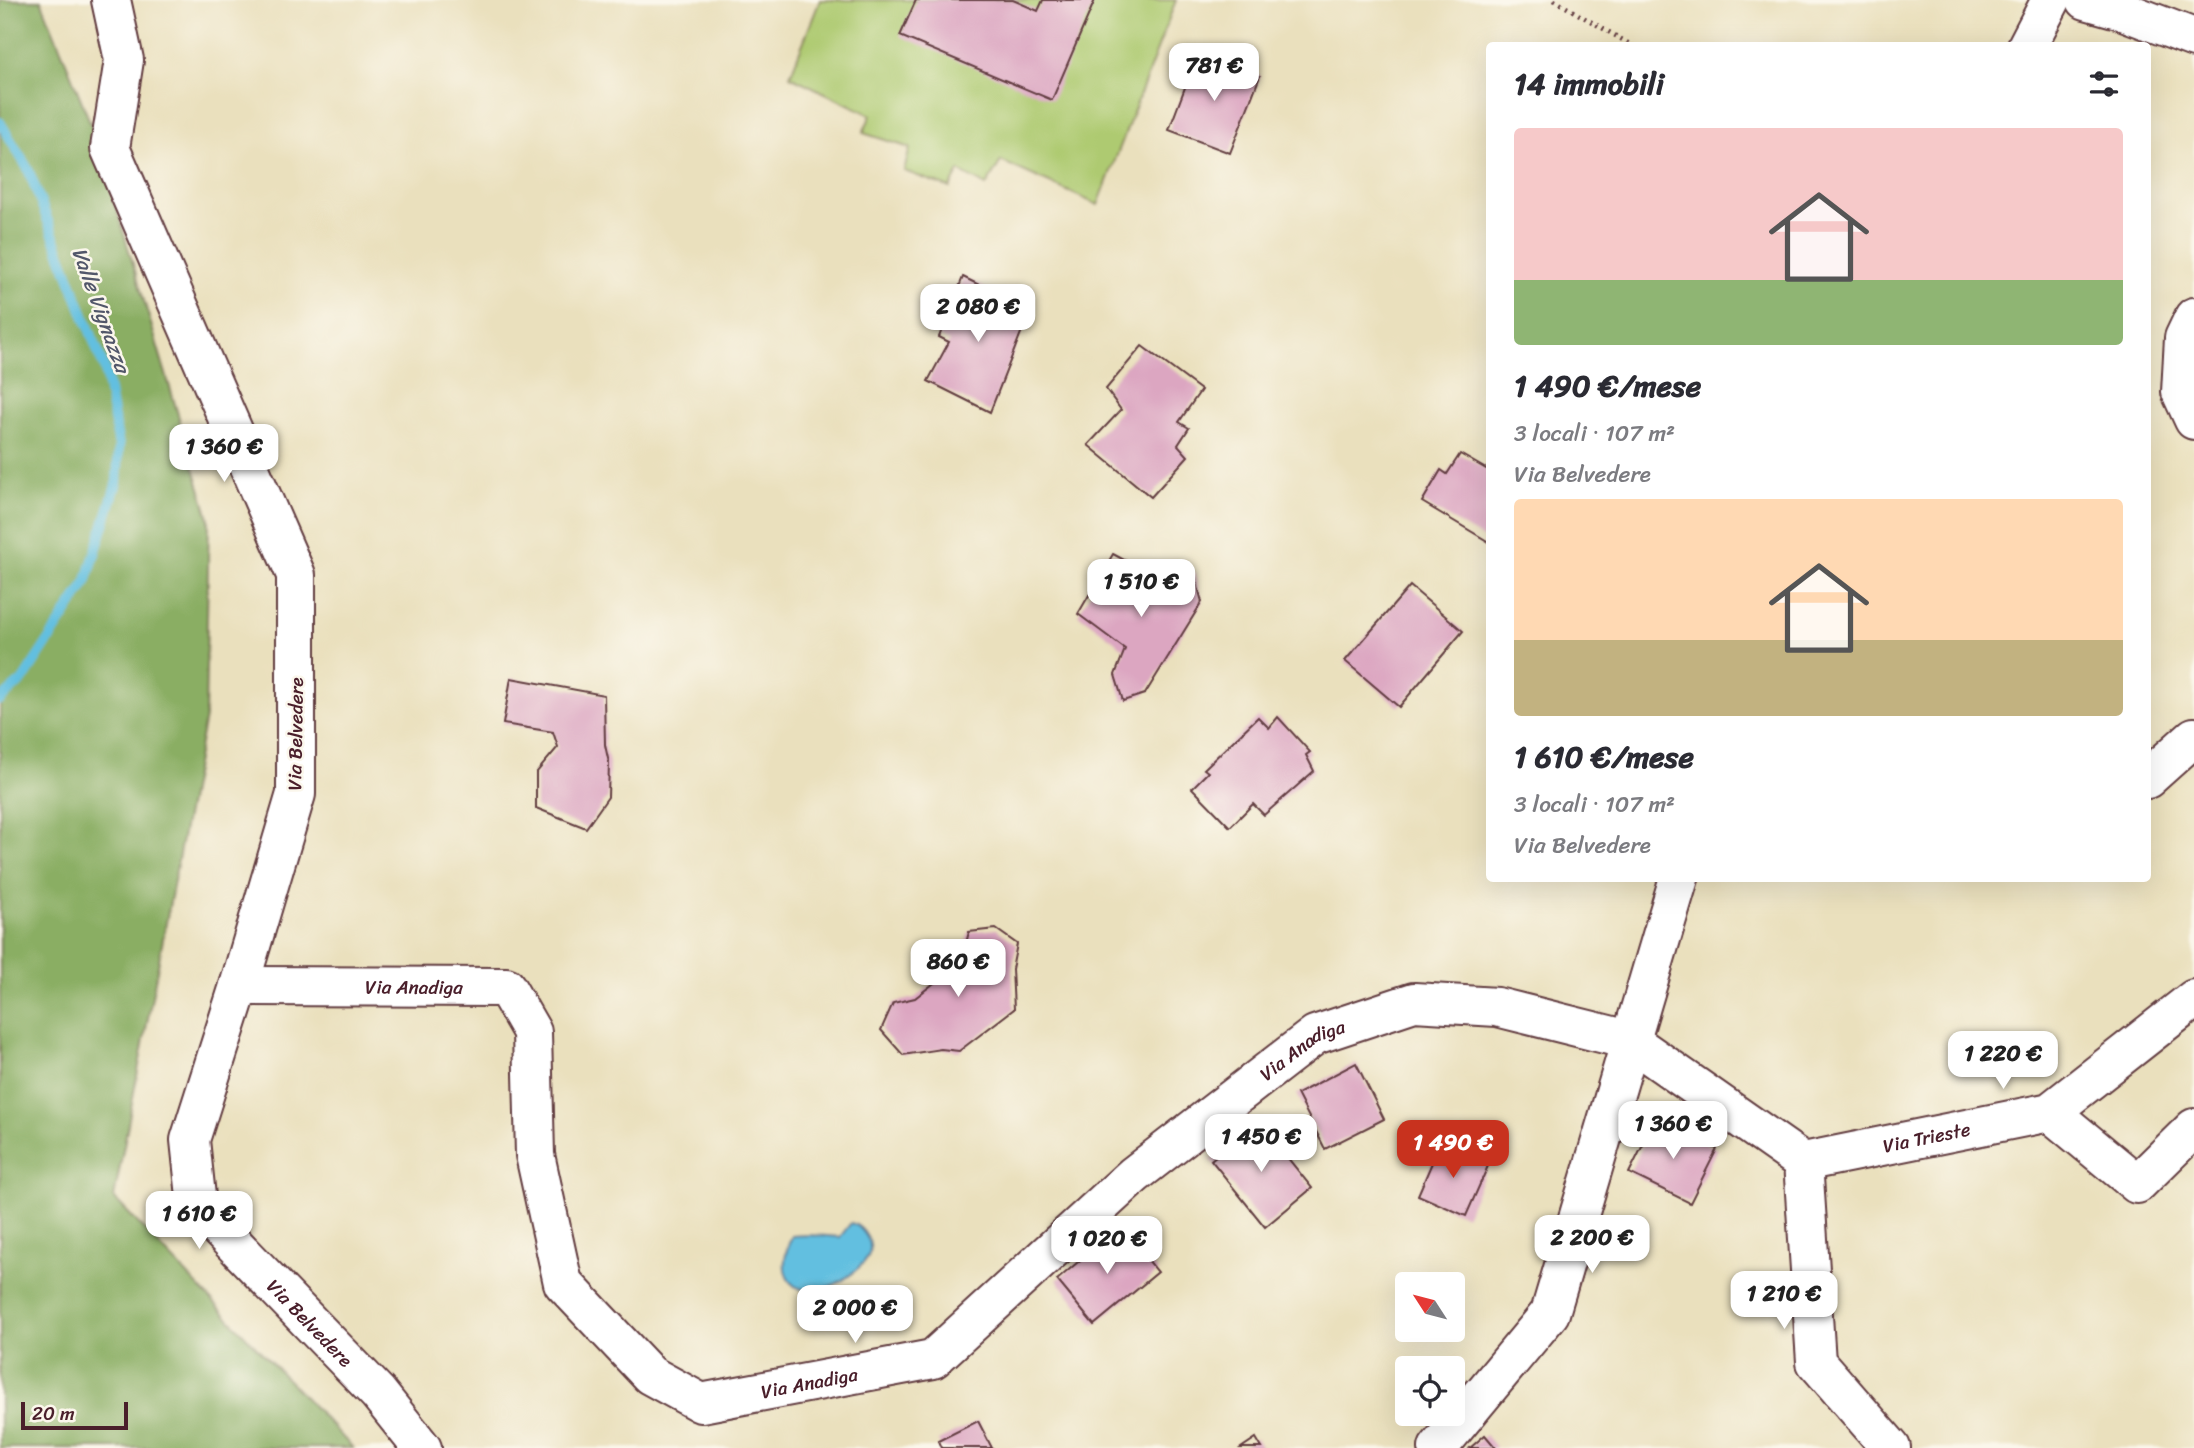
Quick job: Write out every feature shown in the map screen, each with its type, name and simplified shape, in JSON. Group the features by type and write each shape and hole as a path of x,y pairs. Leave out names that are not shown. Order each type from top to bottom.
{"street":[{"name":"Via Belvedere","path":"111,0 124,60 110,148 296,575 296,794 190,1140 197,1206 378,1393 422,1448"},
{"path":"2029,42 2051,0"},
{"path":"2086,0 2118,9 2194,38"},
{"path":"2194,317 2184,338 2181,392 2194,420"},
{"path":"2151,775 2194,737"},
{"path":"1438,1448 1550,1313 1678,882"},
{"name":"Via Anadiga","path":"239,986 506,987 532,1032 535,1155 563,1283 650,1375 701,1403 933,1359 1133,1175 1314,1035 1414,1002 1497,1007 1629,1040"},
{"name":"Via Trieste","path":"1803,1162 2050,1112 2194,999"},
{"path":"1629,1040 1803,1162 1816,1362 1891,1448"},
{"path":"2050,1112 2137,1184 2194,1128"}],"path":[{"path":"1554,0 1626,42"}],"green space":[{"path":"0,0 41,0 92,127 209,518 205,717 114,1198 353,1448 0,1448"},
{"path":"820,0 1176,0 1098,205 1001,161 986,186 959,171 950,188 904,171 910,148 863,133 871,115 790,76"}],"water":[{"path":"851,1223 865,1234 870,1246 869,1254 861,1266 827,1287 813,1290 800,1288 791,1282 785,1272 785,1256 792,1236 840,1237"}],"building":[{"path":"916,0 1013,0 1038,11 1043,0 1095,0 1052,100 900,36"},
{"path":"1198,53 1260,76 1230,153 1169,130"},
{"path":"963,277 1030,310 990,412 928,381 949,342 939,337"},
{"path":"1142,346 1201,390 1179,422 1189,428 1178,445 1188,456 1151,497 1088,445 1121,410 1106,389"},
{"path":"1460,454 1486,469 1486,540 1422,502 1441,470 1447,474"},
{"path":"1113,554 1154,576 1174,580 1194,572 1202,602 1145,694 1123,701 1115,675 1125,649 1078,614"},
{"path":"1410,586 1463,631 1399,707 1345,661"},
{"path":"511,678 604,695 605,745 609,763 608,797 586,828 536,808 536,773 558,747 553,732 503,724"},
{"path":"1258,717 1269,728 1278,717 1310,752 1306,755 1314,771 1264,815 1253,804 1230,827 1192,788 1208,772 1204,769"},
{"path":"996,929 1017,944 1012,969 1014,1009 959,1051 941,1049 903,1055 881,1030 893,1003 915,998 961,962 969,932"},
{"path":"1356,1063 1384,1119 1325,1149 1297,1094"},
{"path":"1656,1119 1717,1149 1690,1203 1629,1173"},
{"path":"1258,1121 1312,1188 1265,1227 1211,1160"},
{"path":"1440,1144 1488,1166 1466,1216 1418,1195"},
{"path":"1120,1226 1158,1272 1094,1325 1057,1280"},
{"path":"978,1421 992,1448 941,1448 938,1441"},
{"path":"1485,1435 1496,1448 1470,1448"},
{"path":"1256,1438 1262,1448 1241,1448"}],"waterway":[{"name":"Valle Vignazza","path":"0,122 28,169 105,370 119,446 117,482 86,583 23,680 0,700"}]}
